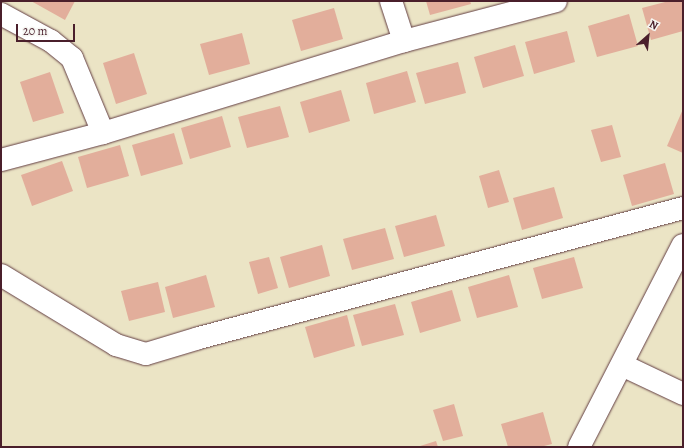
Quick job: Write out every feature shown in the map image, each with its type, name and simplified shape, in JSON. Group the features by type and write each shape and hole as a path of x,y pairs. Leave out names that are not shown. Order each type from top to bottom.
{"street":[{"path":"391,1 404,41"},
{"path":"1,160 103,133 404,41 556,1"},
{"path":"1,14 51,41 72,58 103,133"},
{"path":"1,275 116,345 146,354 207,336 683,208"},
{"path":"579,447 683,245"},
{"path":"622,365 683,394"}],"building":[{"path":"31,1 75,1 65,20"},
{"path":"426,1 470,1 471,4 430,15"},
{"path":"669,1 683,1 683,31 651,40 642,8"},
{"path":"334,8 343,39 301,51 292,20"},
{"path":"629,14 638,46 597,57 588,26"},
{"path":"567,31 575,62 534,74 525,42"},
{"path":"242,33 250,64 209,75 200,44"},
{"path":"515,45 524,76 483,88 474,57"},
{"path":"134,53 147,94 116,104 103,63"},
{"path":"458,62 466,93 425,104 416,73"},
{"path":"407,71 416,102 374,114 366,83"},
{"path":"50,72 64,113 33,122 20,82"},
{"path":"341,90 350,121 309,133 300,102"},
{"path":"280,106 289,137 247,148 238,117"},
{"path":"683,109 683,153 667,146"},
{"path":"222,116 231,147 190,159 181,128"},
{"path":"612,125 621,157 601,162 591,130"},
{"path":"174,133 183,164 141,176 132,145"},
{"path":"120,145 129,176 87,188 78,157"},
{"path":"62,161 73,191 32,206 21,175"},
{"path":"665,163 674,194 632,206 623,175"},
{"path":"499,170 509,202 488,208 479,176"},
{"path":"554,187 563,218 522,230 513,198"},
{"path":"436,215 445,246 404,257 395,226"},
{"path":"385,228 394,259 352,270 343,239"},
{"path":"322,245 330,276 289,288 280,257"},
{"path":"269,257 278,288 258,294 249,262"},
{"path":"574,257 583,288 542,299 533,268"},
{"path":"206,275 215,307 173,318 165,287"},
{"path":"509,275 518,307 477,318 468,287"},
{"path":"158,282 165,312 129,321 121,291"},
{"path":"452,290 461,321 420,333 411,302"},
{"path":"395,304 404,335 362,346 353,315"},
{"path":"347,315 355,346 314,358 305,327"},
{"path":"454,404 463,436 443,441 433,410"},
{"path":"543,412 552,444 540,447 508,447 501,424"},
{"path":"436,441 438,447 417,447"}]}
